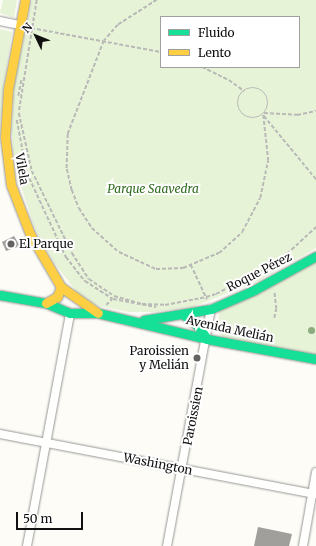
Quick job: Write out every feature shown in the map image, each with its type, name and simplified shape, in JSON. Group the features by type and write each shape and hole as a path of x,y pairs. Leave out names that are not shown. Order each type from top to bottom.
{"street":[{"name":"Vilela","path":"26,0 24,26 8,89 3,161 18,205 47,265 61,287 98,313"},
{"path":"0,21 24,26"},
{"name":"Roque Pérez","path":"209,304 254,290 316,256"},
{"path":"46,303 57,297 61,287"},
{"name":"Avenida Melián","path":"0,295 46,303 70,313 98,313 139,321 207,339 316,359"},
{"name":"Avenida Melián","path":"139,321 184,315 209,304"},
{"name":"Paroissien","path":"167,546 207,339 209,304"},
{"path":"27,546 70,313"},
{"path":"184,315 197,325 207,339"},
{"name":"Washington","path":"0,434 314,493"},
{"path":"303,546 314,493 316,472"}],"path":[{"path":"24,26 36,0"},
{"path":"36,0 19,113 32,171 72,252 89,279 114,296 142,304 165,304 206,296 278,262 316,227"},
{"path":"157,0 118,25 104,41 68,134 67,168 79,208 104,240 136,261 156,269 191,265 219,253 231,244 242,232 260,198 268,161 263,114 268,105 265,92 252,87 244,91 238,100 243,114 253,118 263,114 297,115 316,111"},
{"path":"31,28 160,52"},
{"path":"26,43 16,114 26,166 66,257 86,281 113,298 147,307 170,308 209,304 191,265"},
{"path":"204,68 230,80 244,91"},
{"path":"263,114 316,179"},
{"path":"273,288 276,309 274,318"}],"green space":[{"path":"3,0 17,0 14,18 0,13"},
{"name":"Parque Saavedra","path":"32,0 316,0 316,248 258,281 193,307 154,312 129,312 99,306 79,295 53,261 35,229 14,165 12,133 14,84"},
{"path":"0,29 12,32 3,90 0,129"},
{"path":"316,259 316,354 223,337 218,332 219,311"}],"building":[{"name":"El Parque","path":"14,236 20,246 6,251 2,242"},
{"path":"258,527 292,534 289,546 254,546"}],"traffic: fast":[{"path":"144,320 211,309 254,290 316,256"},
{"path":"0,295 46,303 70,313 98,313 207,339 316,359"},
{"path":"184,315 197,325 207,339"}],"traffic: slow":[{"path":"25,0 8,89 5,137 11,185 30,234 61,287 98,313"},
{"path":"46,303 57,297 61,287"}],"place":[{"name":"El Parque","path":"11,244"},
{"name":"Paroissien y Melián","path":"197,358"}]}
